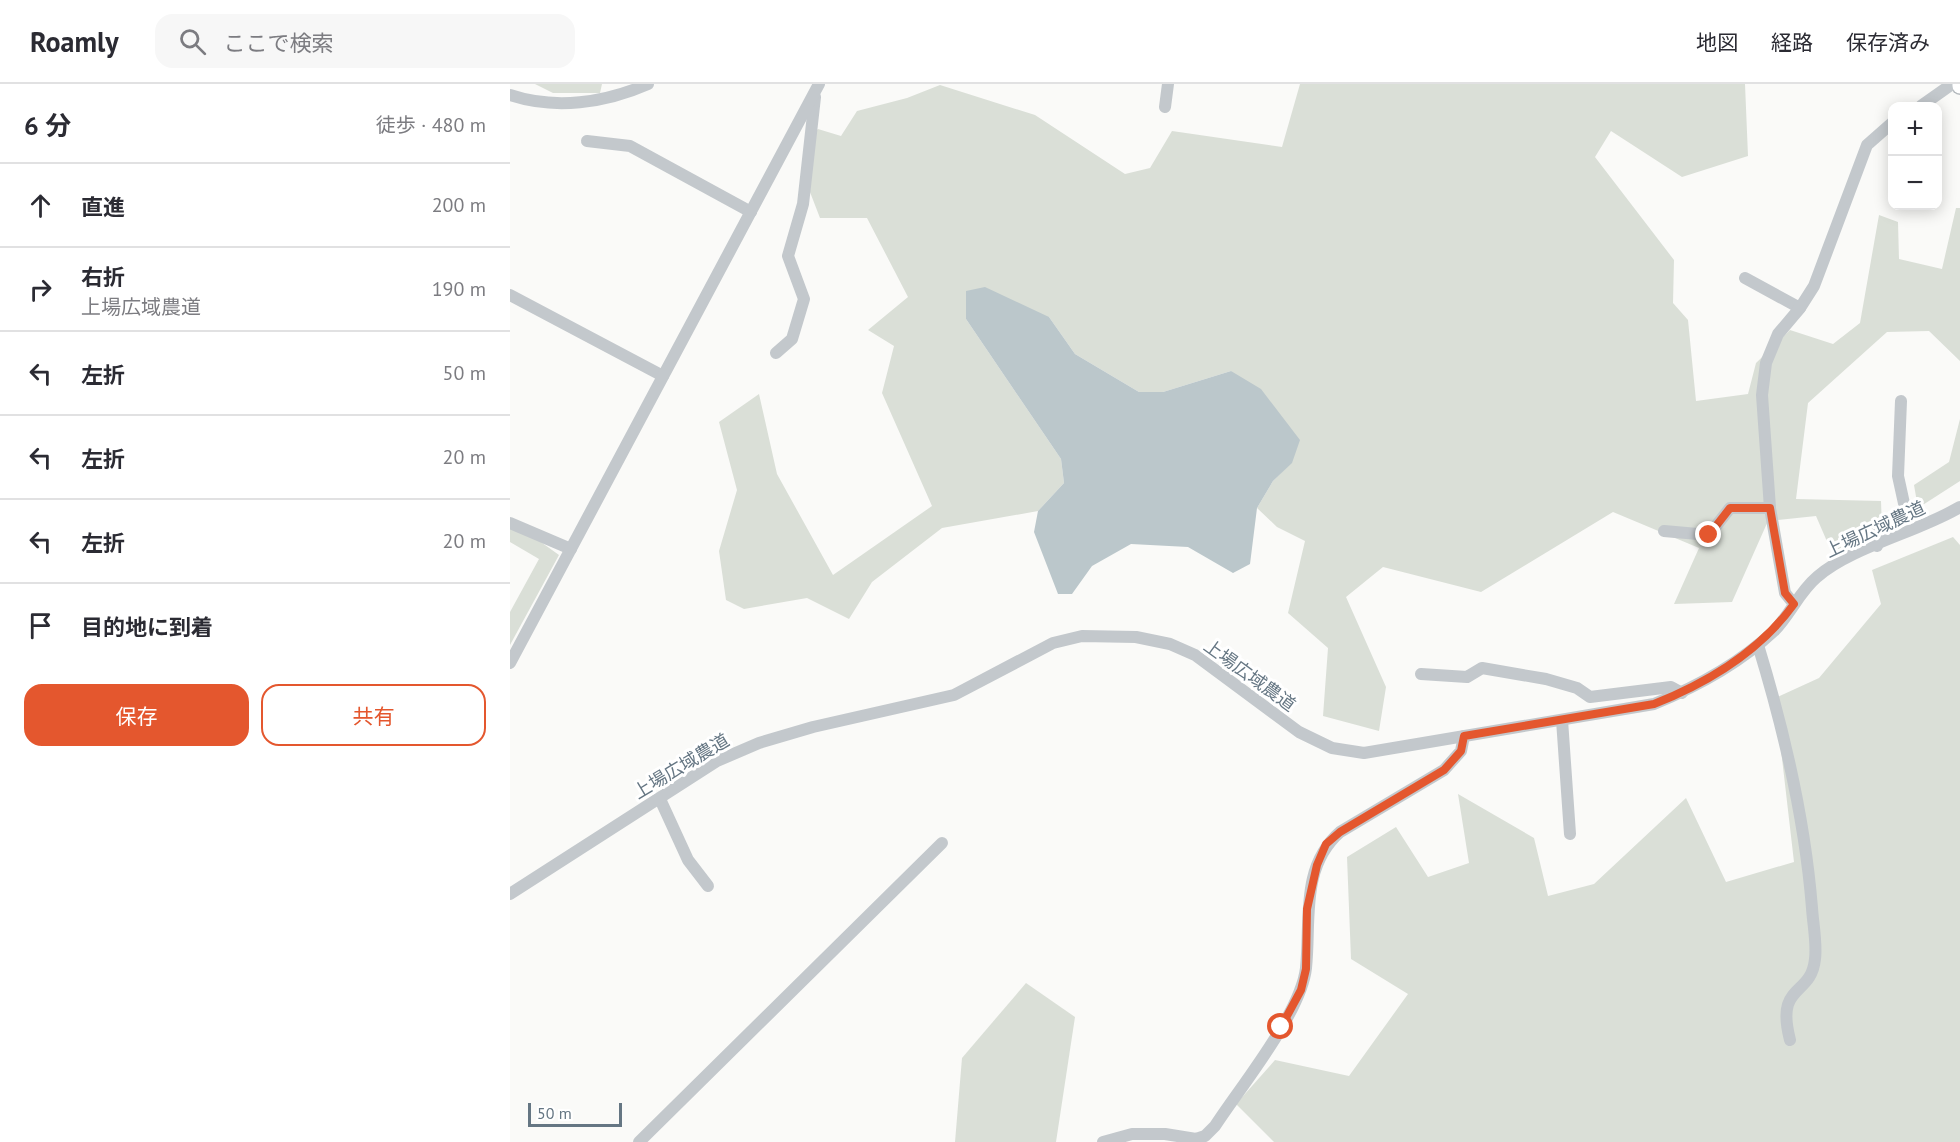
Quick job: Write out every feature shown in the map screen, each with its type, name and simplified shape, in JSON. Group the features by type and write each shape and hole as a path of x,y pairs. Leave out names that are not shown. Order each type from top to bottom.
{"street":[{"path":"510,95 546,103 585,103 628,93 648,84"},
{"path":"1165,107 1168,84"},
{"path":"1927,102 1952,84"},
{"path":"510,663 818,87"},
{"path":"776,353 792,339 804,299 788,256 803,204 818,87"},
{"path":"1794,604 1785,593 1770,508 1762,395 1766,363 1778,334 1800,308 1814,286 1867,145 1888,127"},
{"path":"587,141 630,146 751,212"},
{"path":"1745,278 1800,308"},
{"path":"510,296 663,376"},
{"path":"1877,546 1874,533 1877,526 1899,516 1905,508 1898,476 1901,401"},
{"name":"上場広域農道","path":"510,894 717,761 759,743 954,695 1053,643 1082,636 1136,637 1195,655 1299,732 1332,748 1364,753 1654,704 1682,693 1758,645 1776,629 1816,577 1844,560 1935,522 1960,507"},
{"path":"1664,531 1709,535 1730,508 1770,508"},
{"path":"510,523 571,549"},
{"path":"1758,645 1779,715 1809,875 1815,959 1810,975 1787,1001 1784,1018 1790,1040"},
{"path":"1421,674 1467,677 1482,668 1546,679 1576,688 1590,697 1671,687 1682,693"},
{"path":"1562,720 1570,834"},
{"path":"1103,1142 1132,1134 1165,1134 1196,1139 1205,1136 1215,1126 1281,1027 1301,990 1306,969 1307,909 1317,865 1326,844 1340,832 1444,770 1461,751 1464,736"},
{"path":"660,799 688,860 708,886"},
{"path":"639,1142 942,843"}],"shaded area":[{"path":"535,84 602,84 600,93 553,93"},
{"path":"1300,84 1745,84 1748,156 1682,177 1611,131 1595,157 1674,260 1673,303 1688,320 1696,401 1748,394 1756,363 1790,330 1833,344 1860,323 1879,215 1898,222 1899,259 1942,269 1956,208 1960,208 1960,361 1929,331 1887,332 1808,403 1796,499 1881,501 1882,529 1832,553 1816,516 1768,521 1732,602 1674,604 1699,548 1613,512 1481,592 1383,567 1346,597 1386,687 1379,731 1323,716 1328,648 1288,613 1305,541 1277,527 1257,508 1273,481 1292,462 1231,371 1163,392 1139,392 1075,354 1049,317 966,319 1061,459 1064,483 1038,511 942,528 872,582 849,619 807,598 744,609 726,600 719,551 737,490 719,422 759,394 777,474 833,575 932,506 882,393 894,346 868,330 908,297 867,218 820,218 803,174 805,142 818,129 841,136 857,111 907,98 940,85 1035,115 1125,174 1150,168 1172,131 1282,147"},
{"path":"985,287 1049,317 1075,354 1139,392 1163,392 1231,371 1261,389 1300,440 1292,463 1273,481 1257,508 1250,564 1233,573 1188,547 1131,544 1092,566 1072,594 1058,594 1034,532 1038,511 1064,483 1061,459 966,319 966,291"},
{"path":"1960,419 1960,481 1918,508 1914,485 1949,462"},
{"path":"510,520 559,555 510,645 510,612 539,559 510,542"},
{"path":"1953,537 1960,545 1960,1142 1274,1142 1236,1104 1275,1060 1349,1076 1408,994 1351,959 1347,857 1396,827 1428,877 1469,863 1458,794 1534,838 1548,896 1594,884 1686,798 1726,882 1794,862 1775,698 1819,678 1881,604 1872,570"},
{"path":"1026,983 1075,1017 1056,1142 955,1142 962,1058"}],"route":[{"path":"1281,1027 1301,990 1306,969 1307,909 1317,865 1326,844 1340,832 1444,770 1461,751 1464,736 1654,704 1682,693 1736,660 1776,629 1794,604 1785,593 1770,508 1730,508 1709,535"}]}
